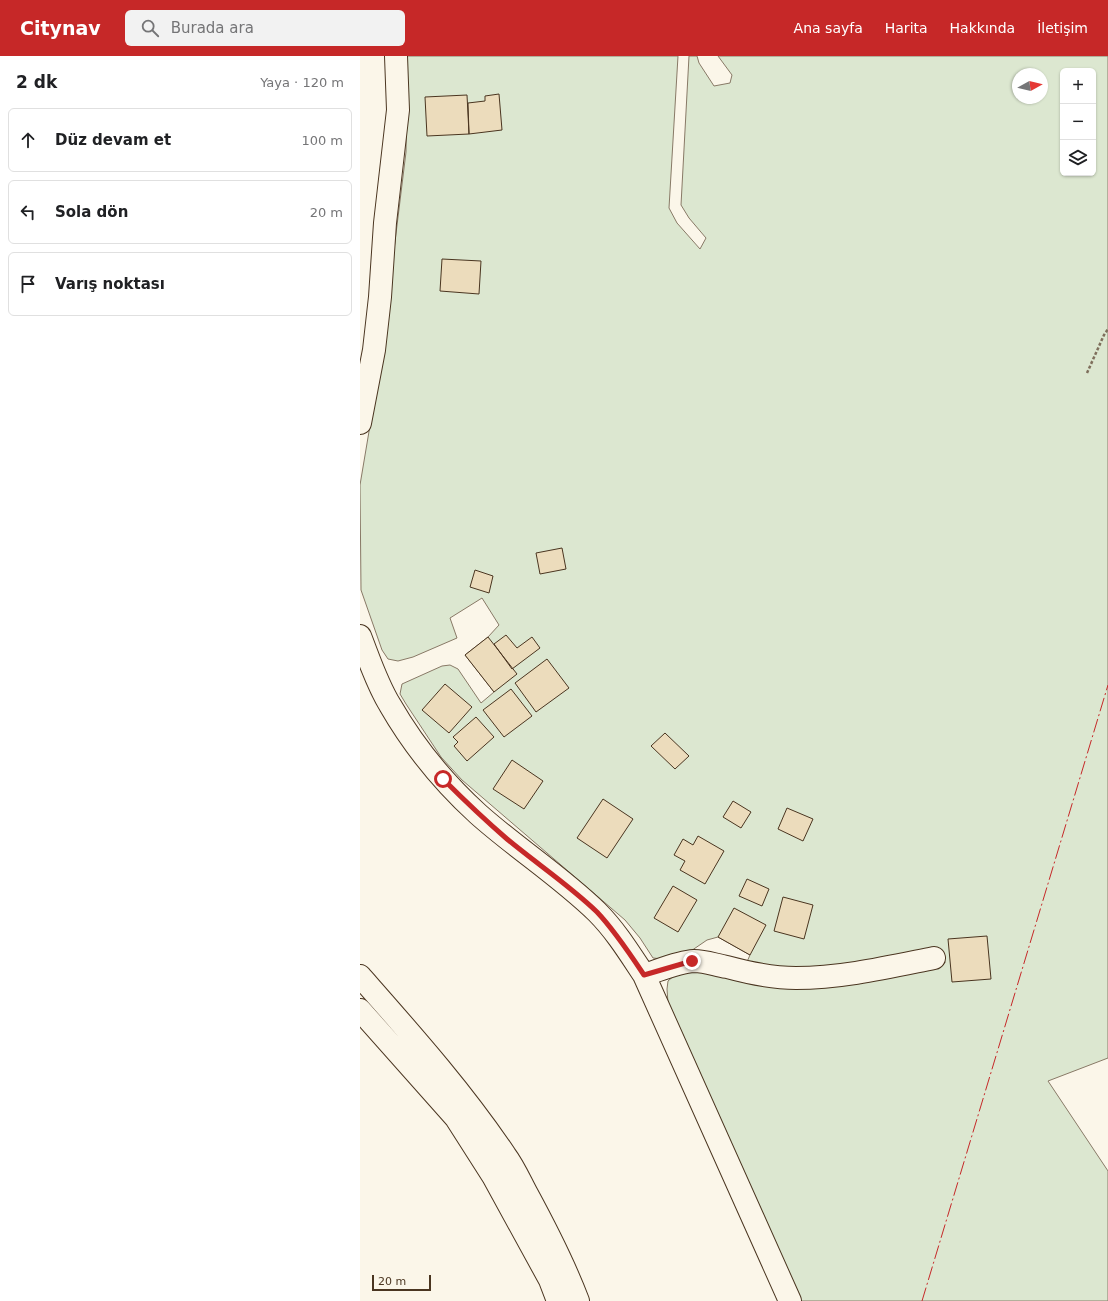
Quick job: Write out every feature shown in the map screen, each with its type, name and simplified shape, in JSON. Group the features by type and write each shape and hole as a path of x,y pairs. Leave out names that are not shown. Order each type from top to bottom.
{"street":[{"path":"360,423 374,350 380,297 385,223 398,110 396,56"},
{"path":"360,636 390,705 417,746 443,779 477,813 558,878 597,913 622,942 644,975 790,1301"},
{"path":"644,975 692,961 706,962 768,976 794,978 820,977 934,958"},
{"path":"360,976 425,1050 463,1097 506,1156 543,1224 578,1301"},
{"path":"360,1010 456,1118 493,1176 550,1280 558,1301"}],"path":[{"path":"1087,373 1104,335 1108,330"}],"green space":[{"path":"405,56 678,56 669,208 677,223 700,249 706,238 689,218 681,205 689,56 697,56 699,63 714,86 730,83 732,75 718,56 1108,56 1108,1058 1048,1081 1108,1171 1108,1301 800,1301 668,1003 668,981 676,974 699,969 864,977 945,963 941,950 847,968 821,971 746,964 750,955 718,937 707,940 688,953 663,959 653,958 640,938 625,920 462,780 441,757 406,704 400,694 402,684 442,666 450,665 458,669 481,703 494,692 465,655 488,637 499,625 482,598 450,618 457,638 413,657 398,661 388,659 382,650 361,590 360,485 379,372 406,152 407,86"}],"building":[{"path":"499,94 502,130 469,134 468,103 485,101 485,96"},
{"path":"467,95 469,134 427,136 425,97"},
{"path":"442,259 481,261 479,294 440,291"},
{"path":"562,548 566,569 540,574 536,553"},
{"path":"475,570 493,576 489,593 470,587"},
{"path":"506,635 517,648 532,637 540,648 512,669 494,644"},
{"path":"488,637 517,674 494,692 465,655"},
{"path":"547,659 569,688 536,712 515,683"},
{"path":"445,684 472,707 449,733 422,710"},
{"path":"511,689 532,716 504,737 483,710"},
{"path":"476,717 494,737 467,761 454,746 458,742 453,737"},
{"path":"665,733 689,756 675,769 651,746"},
{"path":"512,760 543,781 524,809 493,789"},
{"path":"603,799 633,819 607,858 577,838"},
{"path":"733,801 751,812 741,828 723,817"},
{"path":"787,808 813,819 803,841 778,829"},
{"path":"698,836 724,851 705,884 680,870 685,861 674,855 683,839 693,845"},
{"path":"747,879 769,889 762,906 739,896"},
{"path":"673,886 697,900 678,932 654,918"},
{"path":"783,897 813,905 804,939 774,931"},
{"path":"734,908 766,925 750,955 718,937"},
{"path":"987,936 991,979 952,982 948,939"}],"power":[{"path":"922,1301 1108,685"}],"route":[{"path":"443,779 477,813 508,840 558,878 597,913 622,942 644,975 692,961"}]}
